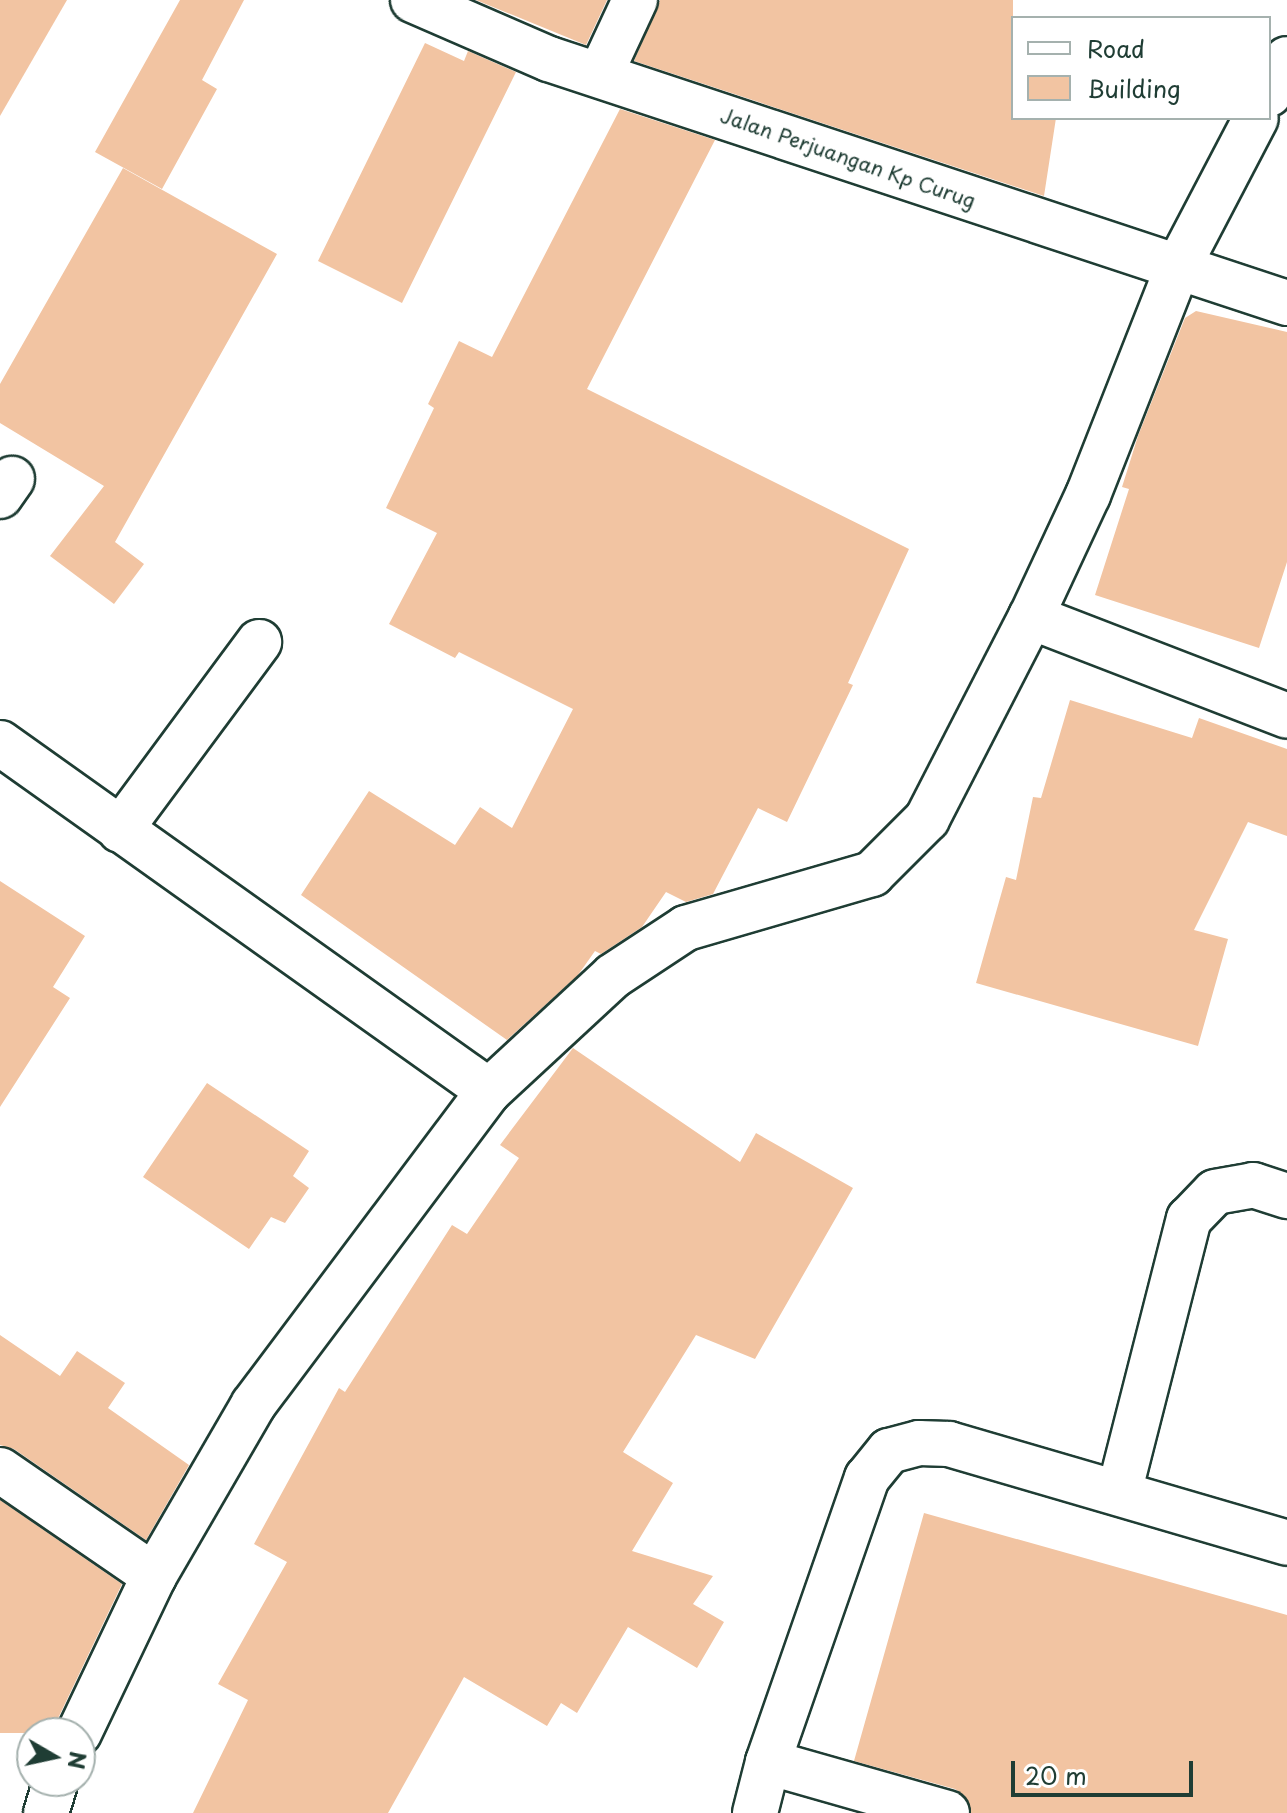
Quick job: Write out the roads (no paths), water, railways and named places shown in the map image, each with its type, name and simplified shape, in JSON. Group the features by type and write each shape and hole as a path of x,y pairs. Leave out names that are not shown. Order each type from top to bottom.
{"street":[{"name":"Jalan Perjuangan Kp Curug","path":"413,0 600,75 1287,303"},
{"path":"600,75 635,0"},
{"path":"1271,90 1287,59"},
{"path":"87,1717 154,1576 253,1405 489,1091 613,976 686,928 872,874 927,819 1031,617 1088,495 1177,269 1255,120"},
{"path":"1031,617 1287,716"},
{"path":"120,830 259,642"},
{"path":"0,743 489,1091"},
{"path":"1119,1493 1189,1219 1215,1192 1253,1185 1287,1196"},
{"path":"755,1813 768,1762 867,1478 889,1451 919,1443 949,1444 1287,1543"},
{"path":"0,1470 154,1576"},
{"path":"768,1762 947,1813"}]}
